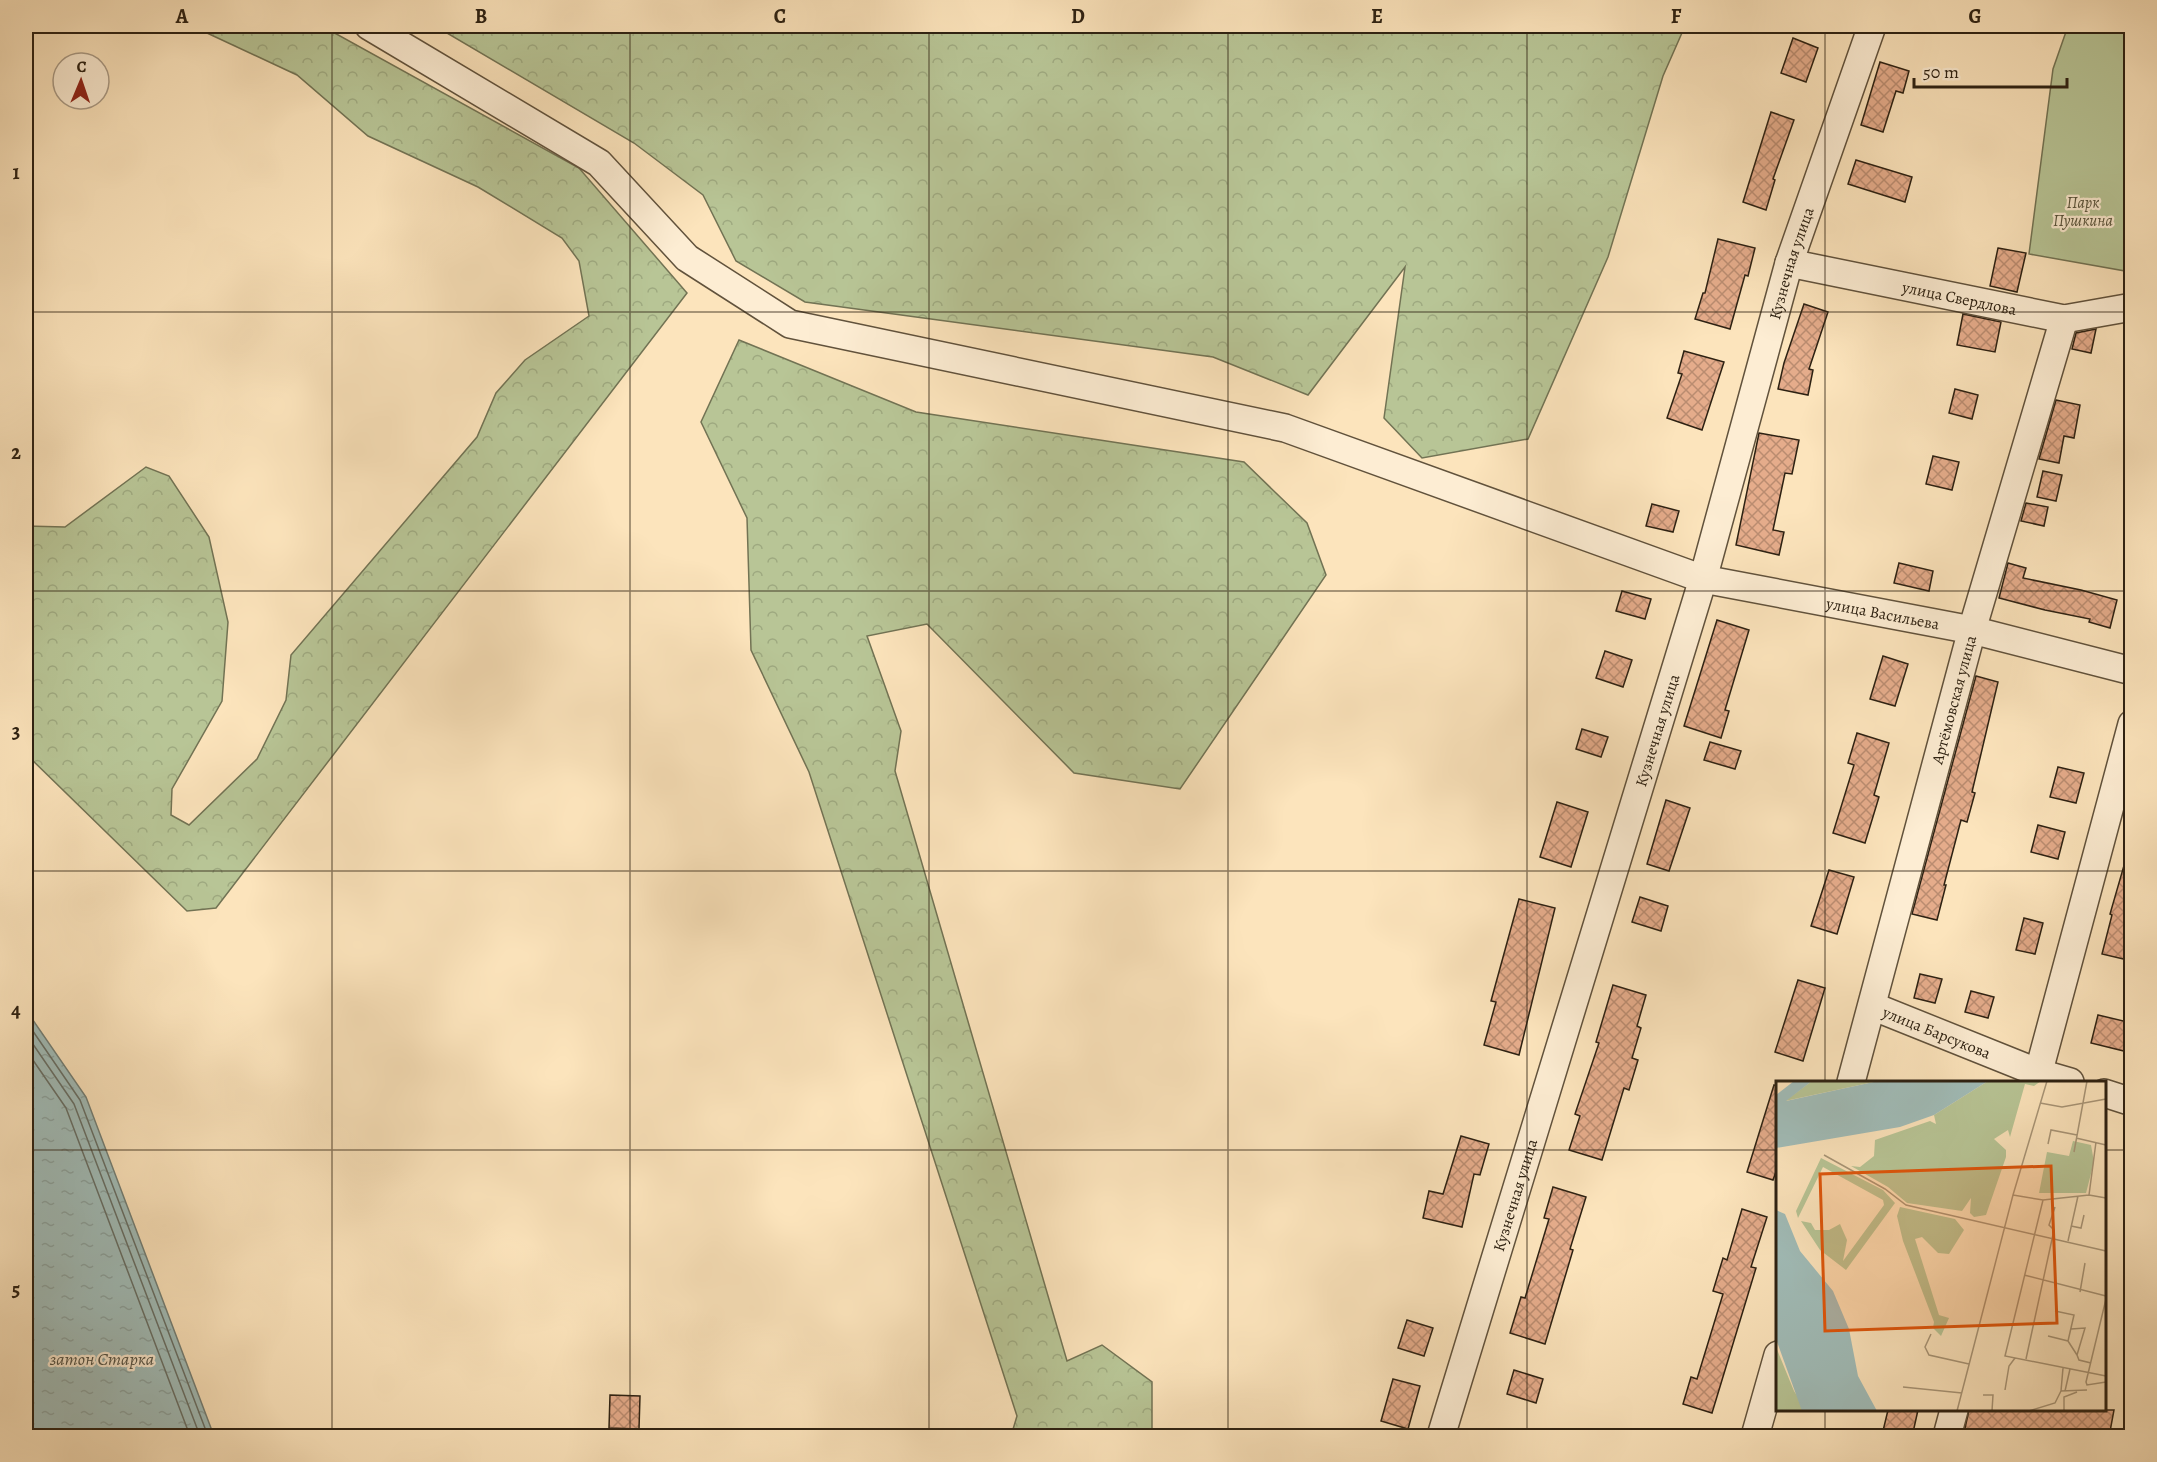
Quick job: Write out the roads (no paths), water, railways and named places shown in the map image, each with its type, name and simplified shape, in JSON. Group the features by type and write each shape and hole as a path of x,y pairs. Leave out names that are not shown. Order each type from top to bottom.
{"street":[{"name":"улица Васильева","path":"369,26 599,163 687,258 790,324 1286,428 1703,579 1972,630 2132,671"},
{"name":"Кузнечная улица","path":"1441,1437 1703,579 1789,263 1872,26"},
{"name":"улица Свердлова","path":"1789,263 2064,319 2132,307"},
{"name":"Артёмовская улица","path":"1852,1081 1972,630 2064,319"},
{"path":"2038,1078 2132,724"},
{"name":"улица Барсукова","path":"1872,1006 2038,1078 2057,1081"},
{"path":"2106,1095 2132,1102"},
{"path":"1755,1437 1776,1362"},
{"path":"1947,1437 1954,1411"}],"water":[{"name":"затон Старка","path":"26,1010 86,1097 214,1436 26,1436"}],"park label":[{"name":"Парк Пушкина","path":"2083,211"}]}
